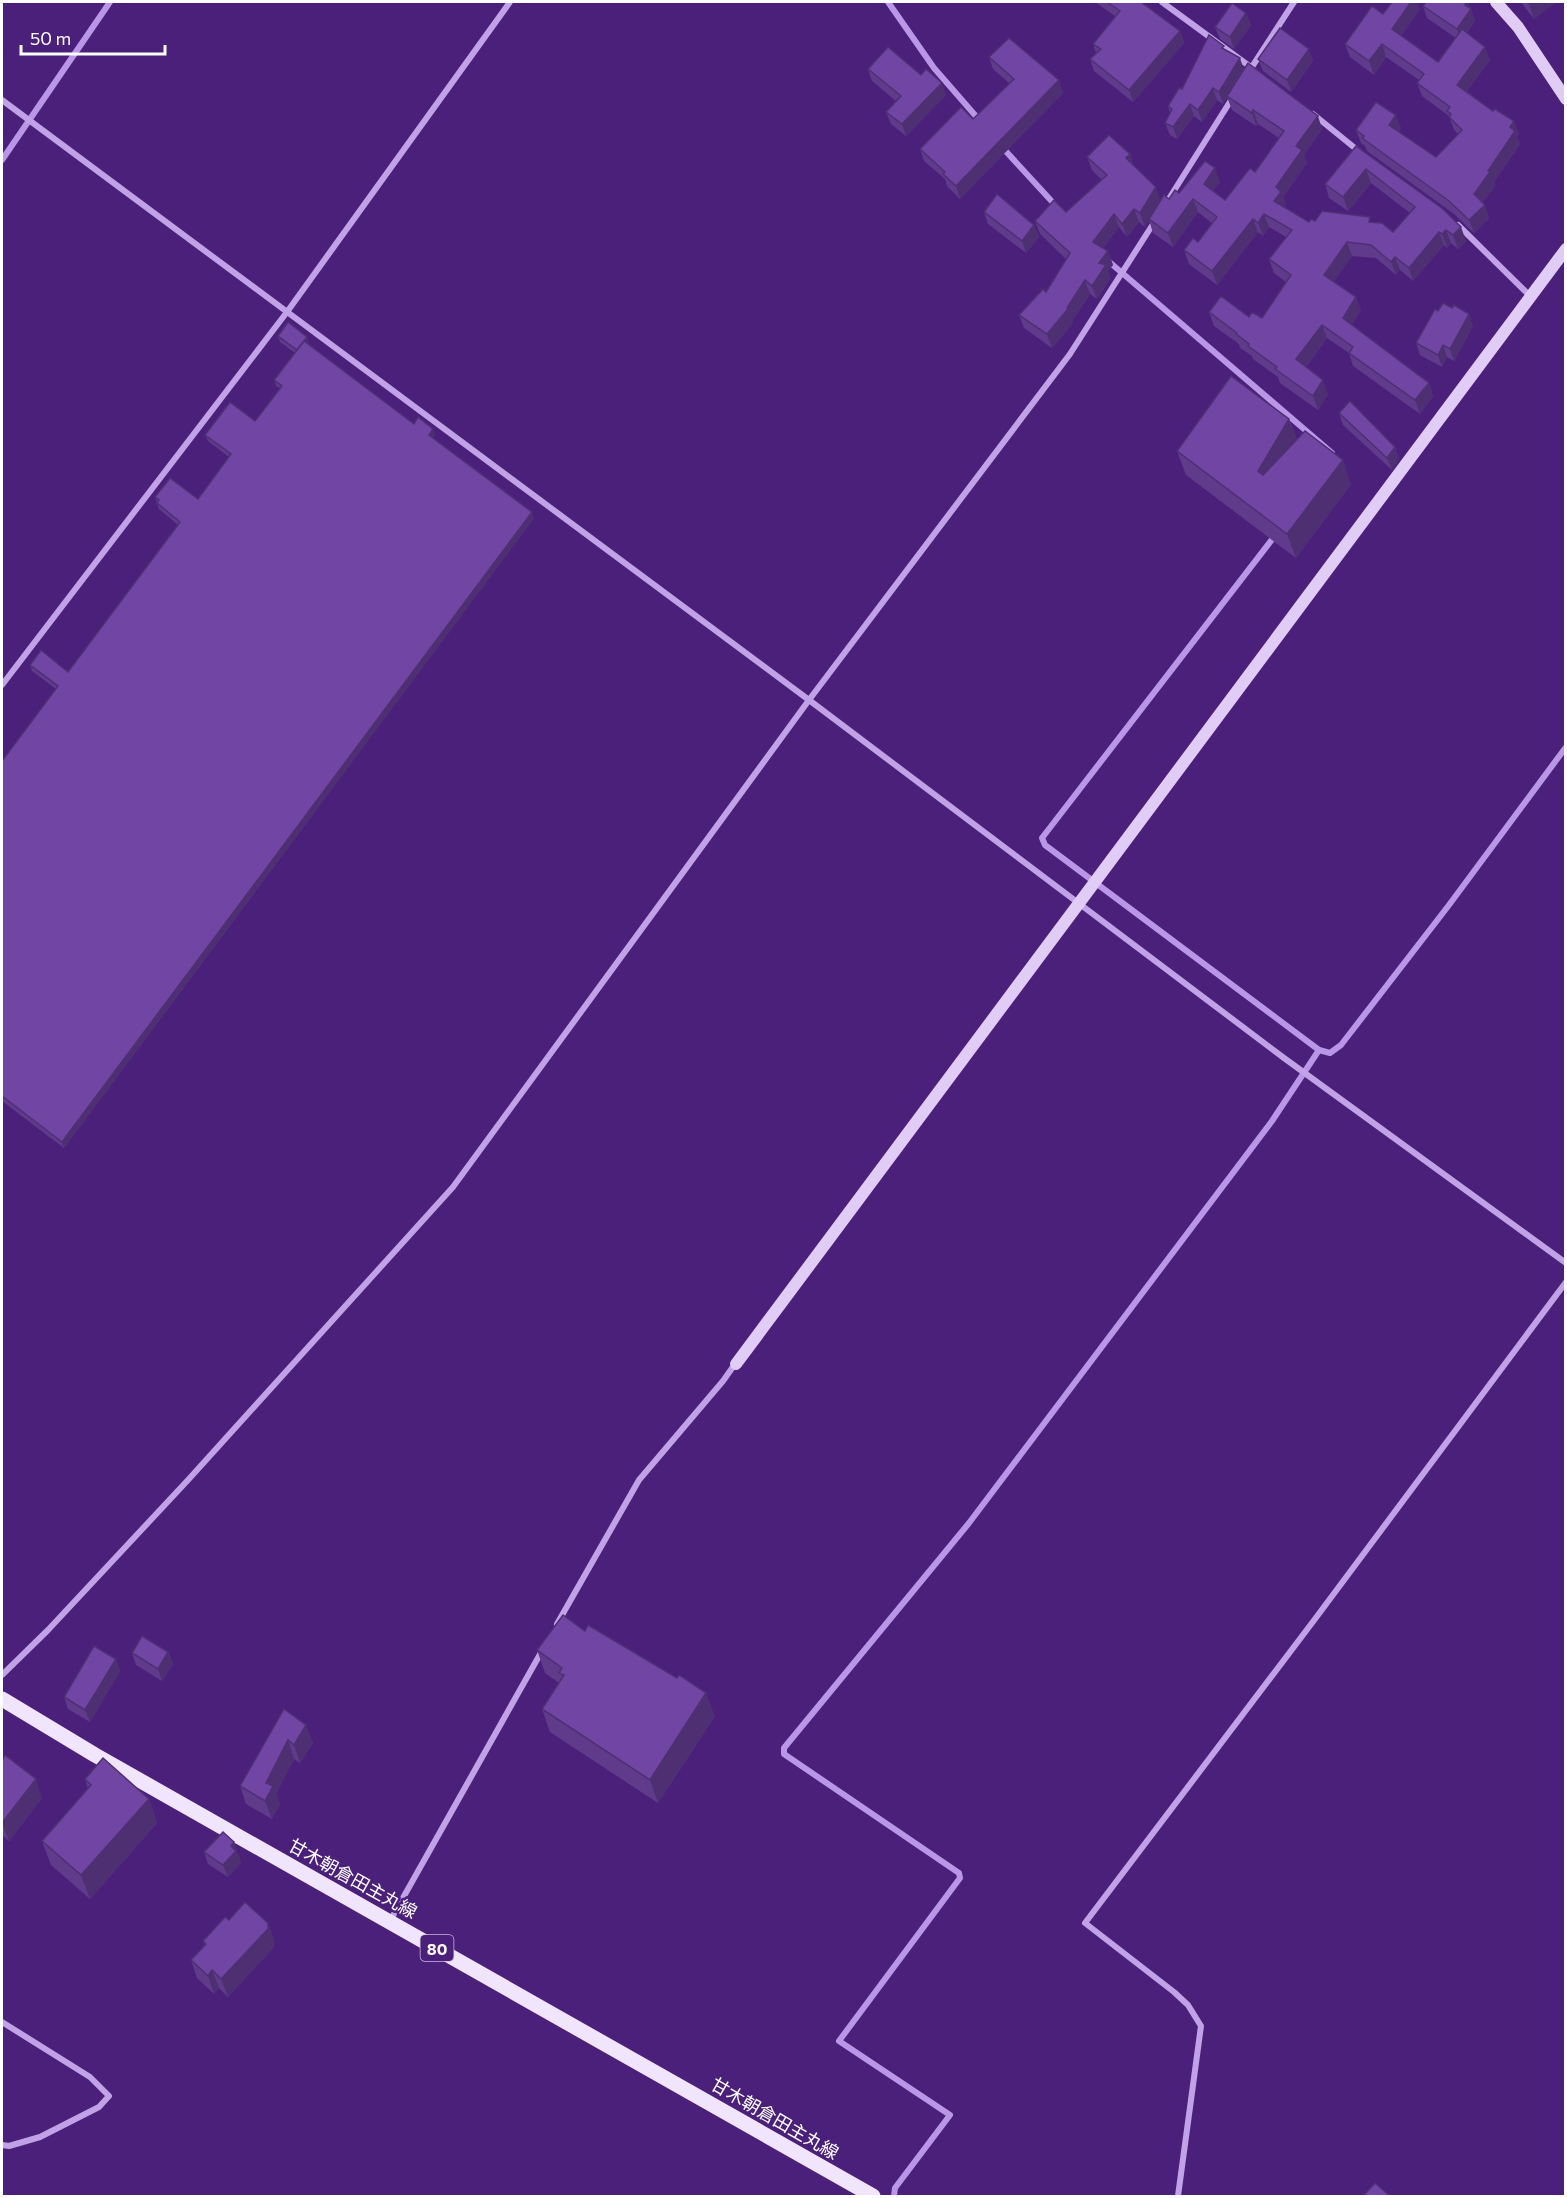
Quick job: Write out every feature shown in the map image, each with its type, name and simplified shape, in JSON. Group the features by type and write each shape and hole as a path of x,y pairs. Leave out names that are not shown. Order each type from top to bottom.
{"main road":[{"name":"甘木朝倉田主丸線","path":"2,1699 95,1755 873,2196"}],"street":[{"path":"2,685 287,312 510,2"},
{"path":"1162,2 1260,74"},
{"path":"1245,77 1294,2"},
{"path":"1496,2 1518,27 1566,99"},
{"path":"2,1675 48,1630 188,1480 453,1187 809,700 1070,354 1239,87"},
{"path":"2,100 809,700 1284,1058 1566,1263"},
{"path":"1304,107 1371,160"},
{"path":"1451,218 1530,296"},
{"path":"555,1628 639,1480 736,1364 1566,249"},
{"path":"1178,2196 1201,2026 1188,2005 1174,1992 1085,1923 1566,1282"},
{"path":"390,1921 544,1646"},
{"path":"2,2022 90,2077 109,2096 99,2107 40,2137 9,2146 2,2145"}],"building":[{"path":"1107,2 1141,2 1180,31 1129,90 1090,59 1101,49 1093,44 1120,11"},
{"path":"1392,2 1411,2 1392,29 1438,62 1462,29 1485,47 1457,85 1493,111 1495,109 1514,121 1510,127 1515,131 1474,194 1485,205 1469,220 1449,201 1362,138 1364,136 1356,130 1376,102 1396,115 1389,125 1436,157 1462,130 1449,117 1451,114 1447,111 1450,107 1417,83 1424,74 1382,44 1369,61 1345,44 1372,6 1383,14"},
{"path":"1426,2 1467,2 1465,5 1471,9 1457,29 1423,6"},
{"path":"1232,3 1246,13 1230,37 1215,27"},
{"path":"1280,28 1309,49 1287,80 1258,59"},
{"path":"1209,35 1224,46 1222,48 1240,58 1219,92 1213,88 1198,110 1190,104 1173,127 1165,123 1172,109 1168,106 1179,88 1182,89"},
{"path":"1009,38 1059,80 956,186 943,174 945,172 920,149 961,107 973,119 1014,79 989,57"},
{"path":"888,47 921,75 926,69 942,83 902,124 886,112 901,96 868,69"},
{"path":"1248,63 1318,116 1296,146 1302,150 1276,187 1281,192 1274,201 1309,222 1311,219 1315,221 1322,211 1370,217 1369,222 1382,223 1393,232 1415,207 1366,169 1343,197 1325,184 1356,146 1443,209 1461,227 1453,235 1446,230 1442,234 1439,232 1409,268 1395,257 1391,262 1371,245 1347,242 1324,275 1356,297 1343,318 1429,383 1415,400 1349,353 1353,347 1322,325 1296,359 1323,380 1313,396 1275,369 1277,367 1248,346 1249,344 1237,333 1209,312 1221,296 1249,317 1252,312 1262,318 1291,275 1269,259 1292,230 1264,214 1258,223 1253,219 1212,271 1184,250 1193,238 1198,242 1217,217 1193,199 1168,233 1149,219 1164,195 1169,199 1175,190 1179,193 1205,161 1215,168 1204,184 1225,200 1250,168 1255,172 1284,131 1227,96"},
{"path":"1109,135 1130,154 1126,158 1156,187 1140,213 1134,209 1122,224 1114,214 1093,242 1108,251 1099,263 1106,265 1092,286 1085,280 1068,309 1047,334 1019,315 1043,289 1046,292 1070,253 1035,221 1054,200 1066,212 1107,175 1087,157"},
{"path":"997,194 1034,225 1022,241 984,212"},
{"path":"1443,303 1452,308 1454,305 1469,314 1450,349 1443,345 1438,355 1416,343 1435,309 1438,311"},
{"path":"288,322 307,337 297,350 278,336"},
{"path":"304,341 414,424 418,417 433,429 429,435 532,512 62,1142 2,1096 2,761 58,686 30,665 41,650 68,672 180,522 157,503 159,500 155,497 170,478 198,499 231,454 205,435 230,402 255,421 282,386 274,380"},
{"path":"1231,376 1289,419 1258,471 1263,475 1305,431 1343,460 1287,534 1177,451"},
{"path":"1350,401 1395,447 1387,458 1339,413"},
{"path":"563,1615 585,1631 588,1625 677,1678 679,1675 706,1693 650,1780 542,1709 564,1675 559,1673 562,1668 537,1650"},
{"path":"142,1636 168,1652 158,1669 132,1653"},
{"path":"94,1646 116,1659 85,1710 64,1697"},
{"path":"284,1709 306,1725 294,1745 288,1740 266,1783 273,1786 265,1801 240,1786"},
{"path":"5,1755 36,1779 2,1823 2,1760"},
{"path":"103,1758 149,1799 81,1875 42,1841 91,1785 85,1779"},
{"path":"223,1832 234,1842 231,1846 236,1851 223,1865 204,1852"},
{"path":"245,1902 268,1923 268,1929 221,1979 212,1970 208,1976 191,1960 206,1944 203,1941 225,1917 229,1920"},
{"path":"1375,2183 1390,2196 1363,2196"}],"waterway":[{"path":"2,160 110,2"},
{"path":"888,2 934,68 981,122"},
{"path":"1001,146 1057,207"},
{"path":"1107,260 1332,453"},
{"path":"1277,533 1042,838 1045,845 1319,1050 1330,1053 1341,1045 1449,905 1566,747"},
{"path":"894,2196 895,2188 950,2115 839,2041 960,1878 959,1873 784,1754 784,1748 969,1523 1272,1121 1319,1050"}]}
